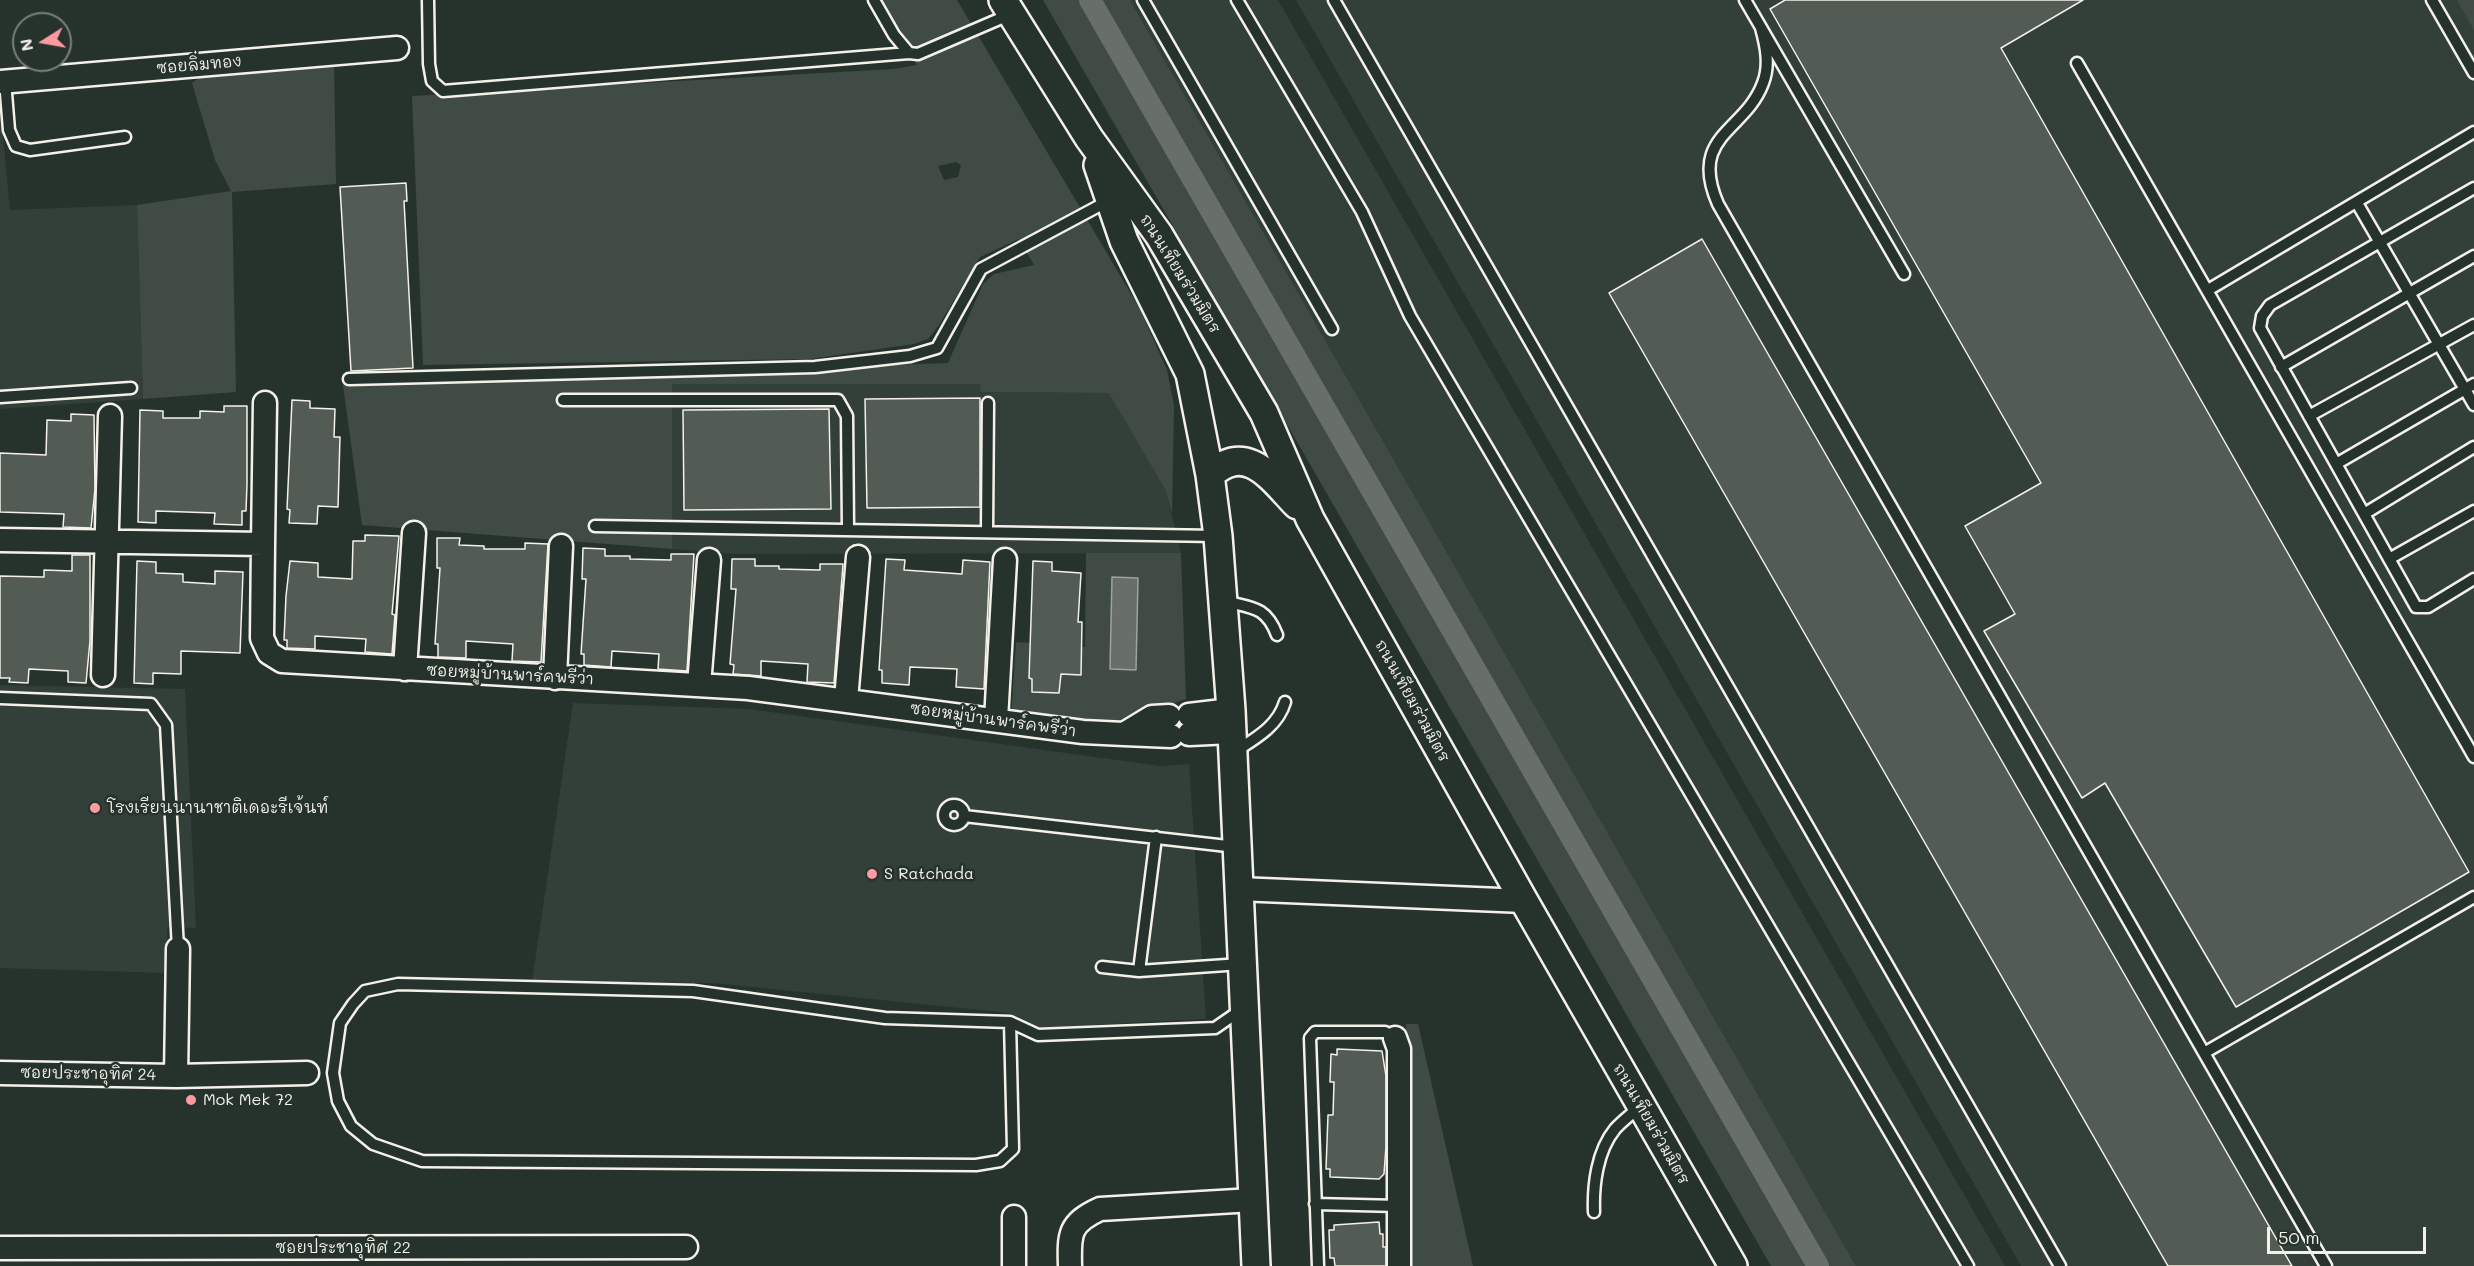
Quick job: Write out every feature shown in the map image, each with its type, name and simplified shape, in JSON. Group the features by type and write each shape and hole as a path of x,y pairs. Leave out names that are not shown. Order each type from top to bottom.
{"street":[{"name":"ถนนเทียมร่วมมิตร","path":"1007,7 1089,138 1159,235 1264,413 1310,519 1640,1106 1733,1266"},
{"name":"ซอยลิ่มทอง","path":"2,81 397,48"},
{"name":"ถนนเทียมร่วมมิตร","path":"1089,138 1124,241 1190,374 1210,475 1218,536 1232,732 1241,964 1257,1266"},
{"name":"ซอยหมู่บ้านพาร์คพรีว่า","path":"265,403 262,638 269,653 282,661 748,688 1083,732 1124,734 1179,725 1232,732"},
{"path":"103,675 110,416"},
{"path":"1210,475 1219,467 1235,461 1259,465 1310,519"},
{"path":"405,669 414,533"},
{"path":"0,540 263,544"},
{"path":"555,678 561,546"},
{"path":"846,700 858,557"},
{"path":"699,685 709,560"},
{"path":"996,720 1005,560"},
{"path":"1238,889 1524,901"},
{"path":"176,1076 178,950"},
{"path":"1395,1038 1399,1049 1399,1266"},
{"name":"ซอยประชาอุทิศ 24","path":"0,1073 176,1076 308,1073"},
{"path":"1070,1266 1070,1241 1073,1228 1081,1218 1100,1209 1253,1200"},
{"path":"1014,1217 1014,1266"},
{"name":"ซอยประชาอุทิศ 22","path":"0,1248 563,1257 686,1247"}],"lane":[{"path":"428,0 429,64 432,81 443,91 918,54 1007,7"},
{"path":"874,0 894,35 909,53"},
{"path":"1143,0 1332,329"},
{"path":"1237,0 1362,212 1410,316 1968,1266"},
{"path":"1334,0 2060,1266"},
{"path":"1745,0 1904,274"},
{"path":"2432,0 2474,73"},
{"path":"1761,28 1767,49 1763,83 1755,98 1714,150 1710,177 1715,198 2326,1266"},
{"path":"2077,63 2474,757"},
{"path":"2,81 9,130 16,146 30,150 125,137"},
{"path":"2208,290 2474,132"},
{"path":"2474,188 2270,305 2262,316 2260,328 2416,607 2428,608 2474,579"},
{"path":"349,379 815,367 910,356 937,348 981,269 1110,200"},
{"path":"2357,203 2378,243 2439,345 2469,387 2474,405"},
{"path":"2282,367 2474,256"},
{"path":"2309,416 2474,325"},
{"path":"2336,464 2469,387"},
{"path":"0,396 131,388"},
{"path":"563,400 838,400 847,416 848,529"},
{"path":"987,530 988,403"},
{"path":"2364,514 2474,447"},
{"path":"2389,559 2474,511"},
{"path":"595,526 987,530 1218,536"},
{"path":"1222,600 1262,610 1271,620 1277,635"},
{"path":"0,698 122,701 151,704 157,710 166,725 178,950"},
{"path":"1232,732 1262,735 1281,714 1285,702"},
{"path":"964,816 1236,847"},
{"path":"1139,971 1156,837"},
{"path":"2204,1053 2474,897"},
{"path":"1102,967 1139,971 1241,964"},
{"path":"1011,1022 1013,1149 1000,1161 976,1165 423,1161 373,1144 351,1126 338,1101 333,1073 340,1023 353,1004 365,991 398,984 693,991 885,1018 1011,1022 1038,1035 1215,1028 1244,1008"},
{"path":"1318,1266 1310,1038 1315,1032 1385,1032 1395,1038"},
{"path":"308,1073 333,1073"},
{"path":"1594,1212 1593,1189 1603,1149 1615,1129 1640,1106"},
{"path":"1315,1204 1399,1206"}],"shaded area":[{"path":"880,0 957,0 1140,309 1167,370 1174,405 1172,514 1166,491 1109,393 981,392 980,384 672,384 672,549 362,525 343,385 948,363 983,284 994,274 1034,265 1019,239 980,257 939,325 928,339 914,344 810,359 423,365 412,96 893,69 917,65","holes":["956,162 961,165 958,177 944,180 938,166"]},
{"path":"1043,0 1130,0 1856,1266 1771,1266"},
{"path":"1130,0 1278,0 2005,1266 1856,1266"},
{"path":"1296,0 2474,0 2474,1266 2021,1266"},
{"path":"2457,0 2474,0 2474,30"},
{"path":"334,62 336,184 232,192 236,392 143,399 137,205 231,191 215,160 192,83 208,71"},
{"path":"0,106 10,210 137,205 143,399 0,409"},
{"path":"671,384 980,384 982,392 1110,393 1166,491 1181,553 737,554 672,549"},
{"path":"1086,553 1181,553 1186,699 1119,722 1011,717 1016,642 1085,647"},
{"path":"1112,577 1138,578 1136,670 1110,669"},
{"name":"โรงเรียนนานาชาติเดอะรีเจ้นท์","path":"0,685 185,689 196,928 167,927 168,973 0,968"},
{"name":"S Ratchada","path":"573,703 749,709 1160,766 1189,764 1206,1019 1039,1028 1009,1013 713,983 532,982"},
{"path":"1406,1024 1418,1024 1473,1266 1412,1266"}],"building":[{"path":"1785,0 2083,0 2001,48 2469,872 2236,1007 2105,783 2082,798 1984,631 2015,614 1965,526 2041,483 1770,9"},
{"path":"406,183 407,201 404,201 413,368 351,371 340,187"},
{"path":"1702,239 2292,1266 2168,1266 1609,293"},
{"path":"980,398 980,507 867,508 865,399"},
{"path":"292,400 310,401 310,408 335,409 334,437 340,437 338,507 318,506 317,524 289,523 290,510 287,509"},
{"path":"224,406 247,406 246,511 242,511 242,525 214,524 215,513 156,511 156,523 138,522 140,410 163,411 163,418 200,418 200,411 224,412"},
{"path":"829,409 831,509 684,510 683,410"},
{"path":"71,414 94,415 95,489 91,528 63,527 64,514 0,512 0,453 46,455 47,420 71,421"},
{"path":"365,535 399,536 392,614 395,615 392,654 365,652 366,639 315,636 315,649 287,648 287,640 284,640 290,561 318,563 318,577 352,579 353,541 365,541"},
{"path":"437,538 460,538 459,545 484,546 484,549 525,549 525,543 548,544 541,662 512,661 513,644 466,641 466,658 438,657 438,644 435,644 440,568 437,568"},
{"path":"583,548 605,549 605,556 630,556 630,559 671,560 671,554 694,554 687,671 658,669 659,654 612,651 611,667 584,665 584,654 581,654 586,579 582,579"},
{"path":"72,555 90,555 90,641 86,683 68,682 68,671 29,669 28,683 9,682 10,678 0,678 0,576 44,577 44,570 72,571"},
{"path":"732,559 755,559 755,566 779,566 779,569 820,570 820,564 843,564 834,683 807,682 808,664 761,661 761,676 733,674 734,665 730,664 736,589 731,589"},
{"path":"886,559 905,560 904,570 962,574 963,560 990,562 984,689 956,687 957,669 910,667 909,685 882,683 882,670 879,670"},
{"path":"137,561 156,562 156,573 183,574 183,582 215,584 215,571 243,572 240,653 181,651 181,674 153,673 153,684 134,683"},
{"path":"1033,561 1052,562 1052,571 1081,573 1078,622 1082,622 1081,675 1061,674 1059,693 1032,692 1032,679 1029,678"},
{"path":"1337,1049 1382,1051 1386,1076 1386,1146 1384,1174 1379,1179 1330,1177 1330,1169 1326,1169 1328,1115 1333,1115 1334,1082 1330,1082 1331,1054 1337,1055"},
{"path":"1379,1222 1380,1234 1383,1234 1383,1247 1386,1247 1386,1266 1335,1266 1334,1258 1330,1258 1329,1230 1334,1230 1334,1225"}],"waterway":[{"path":"1090,0 1818,1266"}],"place":[{"name":"โรงเรียนนานาชาติเดอะรีเจ้นท์","path":"95,808"},
{"name":"S Ratchada","path":"872,874"},
{"name":"Mok Mek 72","path":"191,1100"}]}
